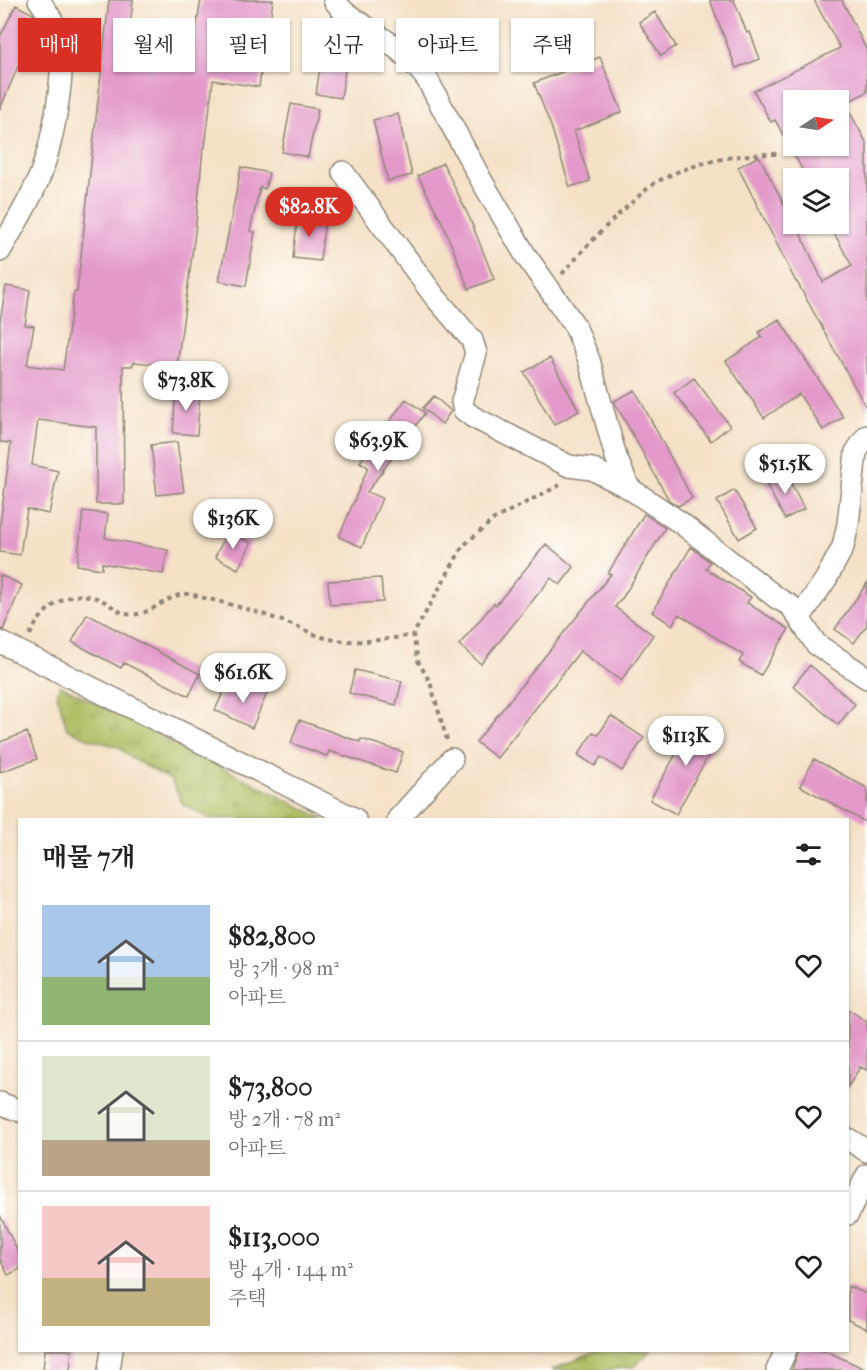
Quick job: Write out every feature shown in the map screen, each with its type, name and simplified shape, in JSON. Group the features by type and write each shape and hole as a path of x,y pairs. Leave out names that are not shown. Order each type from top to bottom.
{"street":[{"path":"0,251 41,175 51,143 62,56 58,34 39,0"},
{"path":"334,0 344,12 398,49 427,79 480,178 520,246 550,288 584,343 616,457 629,488"},
{"path":"343,172 435,297 472,340 476,353 462,402 464,410 473,417 569,466 592,470 629,488 681,523 777,598 791,606 816,644 867,678"},
{"path":"800,617 826,579 843,547 848,524 856,452 867,436"},
{"path":"0,642 353,818"},
{"path":"399,818 452,759"},
{"path":"0,1103 18,1111"},
{"path":"849,1140 867,1151"},
{"path":"849,1212 867,1175"},
{"path":"109,1370 112,1352"},
{"path":"777,1370 785,1352"}],"path":[{"path":"550,288 601,230 653,184 679,171 714,161 759,153 780,154"},
{"path":"452,759 430,682 418,661 413,634 463,546 494,519 560,485 569,466"},
{"path":"21,652 36,622 45,610 55,603 84,595 99,599 128,614 145,612 174,597 187,594 231,604 291,624 323,638 378,641 413,634"}],"green space":[{"path":"60,685 322,818 209,818 183,804 171,780 128,756 119,747 90,739 67,729 57,694"},
{"path":"595,1352 649,1352 634,1367 552,1370"}],"building":[{"path":"109,0 133,0 131,18 113,18 113,72 195,72 195,34 201,0 273,0 270,18 207,18 207,72 261,72 259,87 213,80 177,366 134,362 132,366 123,366 124,504 96,504 96,427 38,420 32,465 58,471 49,514 27,509 20,555 0,552 0,524 11,443 0,442 0,321 6,286 30,290 25,325 34,326 27,365 63,370 74,292 77,292"},
{"path":"710,0 734,0 760,59 736,68"},
{"path":"814,0 842,0 867,51 867,92 849,101 849,90 783,90 783,134 775,120 771,122 754,91 840,48"},
{"path":"16,5 36,18 18,18 18,66 0,109 0,37"},
{"path":"655,12 676,46 661,56 639,22"},
{"path":"600,57 622,112 574,131 590,181 570,187 551,126 534,83 562,72 594,72 594,59"},
{"path":"319,72 345,72 341,98 316,94"},
{"path":"291,104 318,109 308,157 282,152"},
{"path":"849,110 867,144 867,409 796,282 738,167 759,156 783,203 783,234 801,234 823,282 852,266 834,234 849,234 849,168 801,168 795,156 849,156"},
{"path":"398,114 412,175 388,181 373,120"},
{"path":"443,163 470,219 494,279 469,289 443,224 418,176"},
{"path":"241,167 269,173 265,189 260,187 250,231 255,232 246,286 219,281"},
{"path":"298,214 325,218 320,261 293,258"},
{"path":"779,319 843,417 823,430 799,394 764,418 726,361 762,337 759,332"},
{"path":"550,358 579,411 554,425 524,372"},
{"path":"694,378 730,426 711,441 674,393"},
{"path":"176,389 200,393 197,435 173,433"},
{"path":"635,390 692,498 678,506 669,500 614,401"},
{"path":"434,396 451,411 442,424 423,408"},
{"path":"406,399 425,413 367,492 382,498 362,547 339,537 368,467 360,462"},
{"path":"177,442 184,492 157,495 151,445"},
{"path":"785,472 804,509 785,519 765,482"},
{"path":"734,490 757,528 739,539 717,501"},
{"path":"83,511 108,514 105,538 168,550 163,574 102,563 102,569 77,565"},
{"path":"644,514 665,528 615,607 653,635 621,681 580,651 497,758 476,742 611,574 608,573"},
{"path":"228,531 251,543 238,569 215,557"},
{"path":"546,544 574,567 560,585 551,578 481,664 459,645 494,603 496,605"},
{"path":"691,547 710,562 706,569 751,597 747,603 789,629 761,675 739,662 743,655 679,614 672,625 652,612"},
{"path":"0,575 22,585 3,630 0,629"},
{"path":"381,578 383,602 330,605 328,581"},
{"path":"867,583 867,625 854,643 835,629"},
{"path":"87,614 200,674 189,696 124,663 121,668 72,642"},
{"path":"810,665 855,704 838,725 793,686"},
{"path":"355,670 402,681 396,705 349,693"},
{"path":"251,681 269,689 252,728 215,710 226,687 245,696"},
{"path":"611,716 644,738 622,771 601,757 595,766 578,755 593,732 598,735"},
{"path":"696,719 721,733 676,814 650,800"},
{"path":"299,720 360,742 361,739 403,752 396,773 329,751 327,756 291,743"},
{"path":"27,732 37,759 0,772 0,742"},
{"path":"814,759 867,788 867,823 800,786"},
{"path":"849,1010 867,1022 867,1070 860,1067 849,1085"},
{"path":"0,1215 18,1252 18,1270 8,1275 0,1259"},
{"path":"849,1286 867,1294 867,1329 849,1320"},
{"path":"45,1352 72,1352 70,1370 43,1370"},
{"path":"798,1352 828,1352 867,1370 792,1370"}]}
